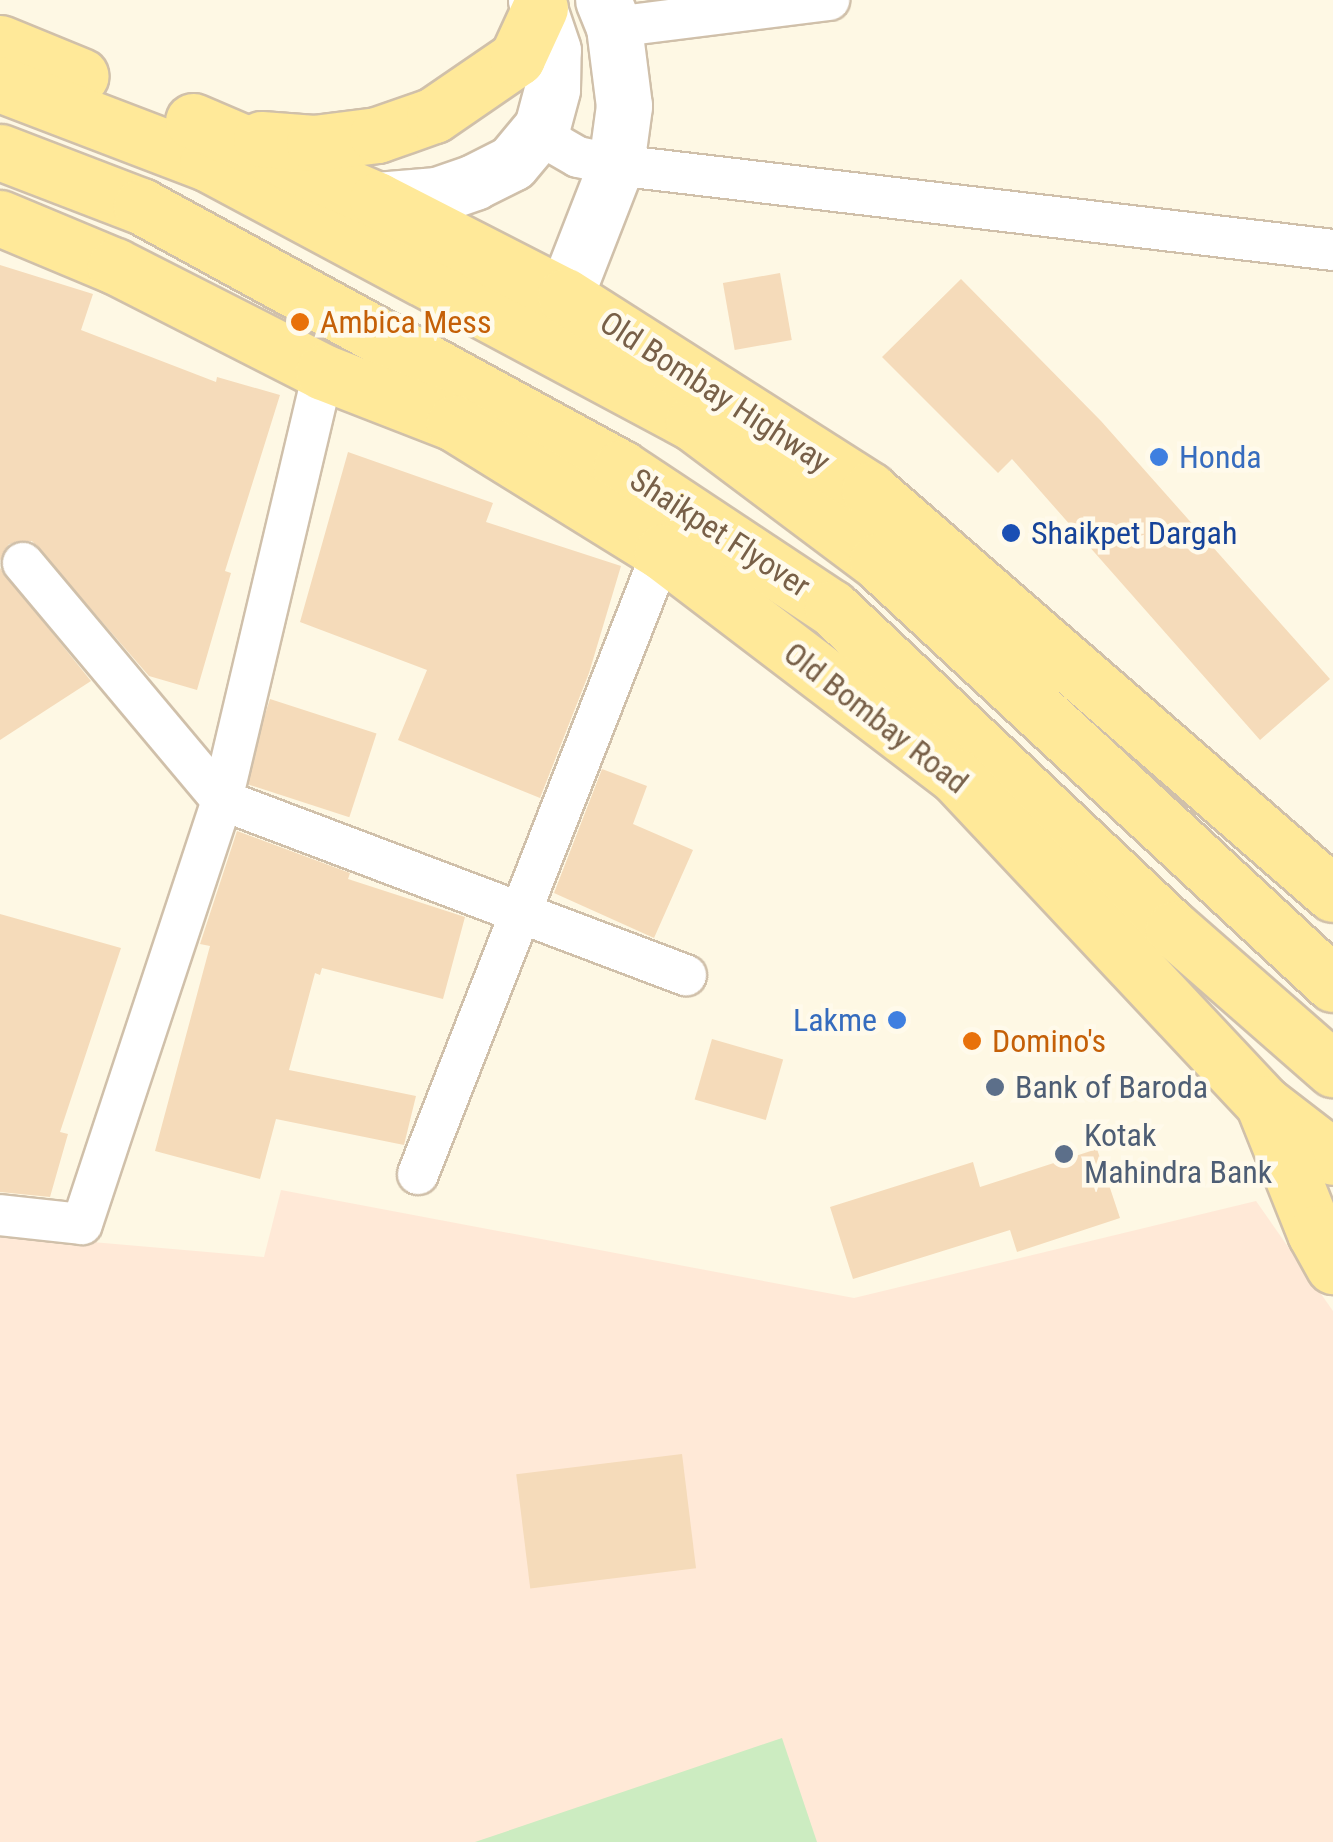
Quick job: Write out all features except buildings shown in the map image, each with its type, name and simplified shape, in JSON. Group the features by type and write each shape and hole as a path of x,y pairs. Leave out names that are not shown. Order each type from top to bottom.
{"main road":[{"path":"233,137 314,143 377,135 434,115 517,58 538,4"},
{"name":"Old Bombay Highway","path":"0,43 377,200 565,296 868,490 1333,894"},
{"name":"Shaikpet Flyover","path":"0,84 207,164 693,422 877,561 1333,984"},
{"name":"Shaikpet Flyover","path":"0,152 142,206 604,459 832,608 1173,929 1333,1070"},
{"path":"0,218 115,266 323,372"},
{"name":"Old Bombay Road","path":"323,372 454,423 662,552 956,776 1263,1102 1333,1158"},
{"path":"1263,1102 1315,1234 1333,1266"}],"street":[{"path":"565,296 616,165 624,106 609,13 829,0"},
{"path":"377,200 437,195 474,182 512,163 542,127 552,89 553,50 538,4"},
{"path":"542,127 557,146 578,157 616,165 1333,250"},
{"path":"0,1215 82,1224 222,800 323,372"},
{"path":"418,1174 662,552"},
{"path":"23,563 222,800 686,975"}],"shaded area":[{"path":"281,1190 854,1298 1256,1201 1333,1311 1333,1842 0,1842 0,1234 264,1257"}],"green space":[{"path":"782,1738 817,1842 475,1842"}],"place":[{"name":"Ambica Mess","path":"300,322"},
{"name":"Honda","path":"1159,457"},
{"name":"Shaikpet Dargah","path":"1011,533"},
{"name":"Lakme","path":"897,1020"},
{"name":"Domino's","path":"972,1041"},
{"name":"Bank of Baroda","path":"995,1087"},
{"name":"Kotak Mahindra Bank","path":"1064,1154"}]}
